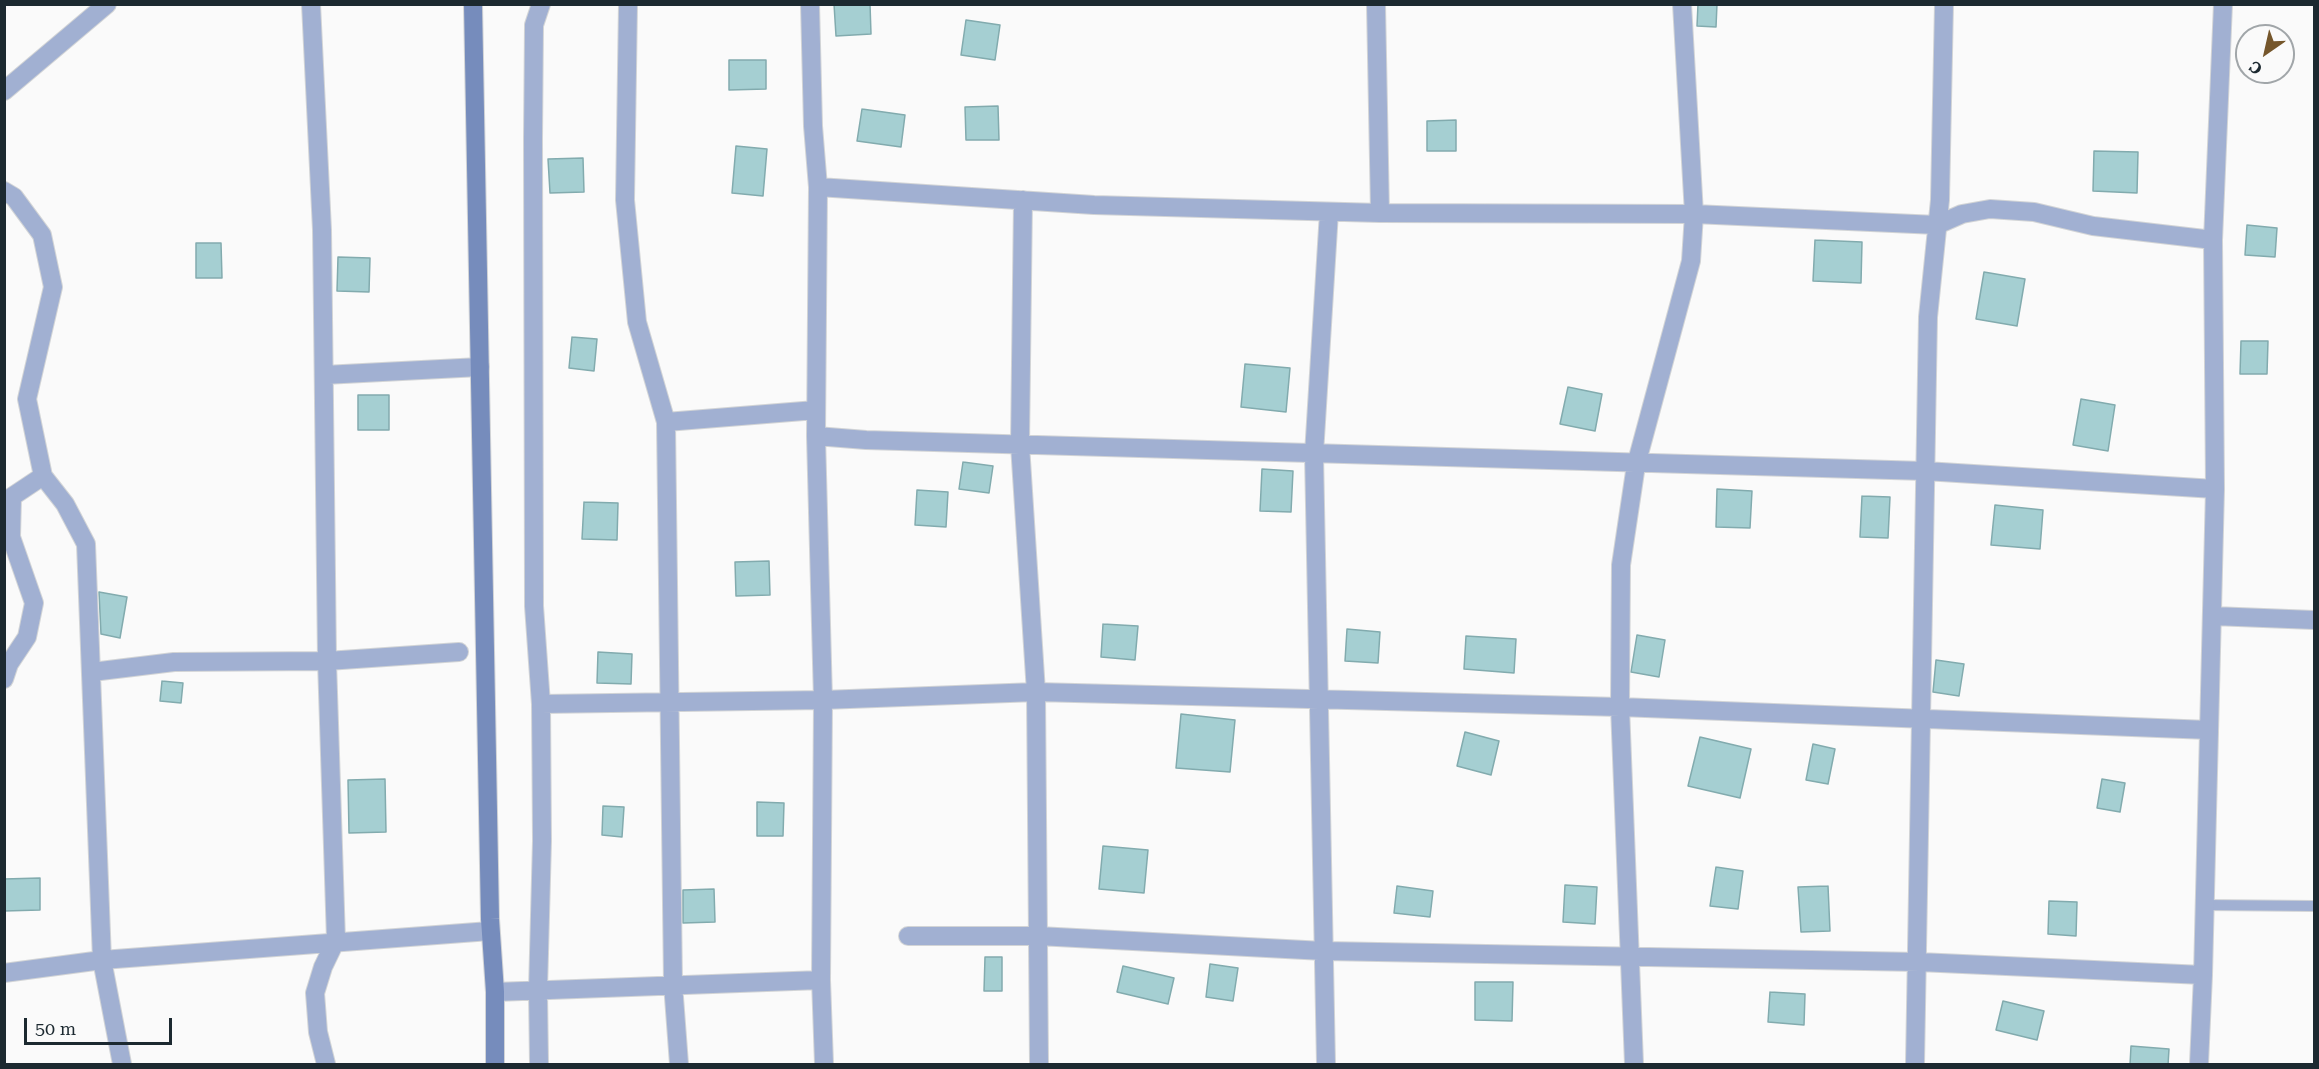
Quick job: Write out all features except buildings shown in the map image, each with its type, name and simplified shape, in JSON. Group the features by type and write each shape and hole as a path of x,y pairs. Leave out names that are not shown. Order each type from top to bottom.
{"street":[{"path":"4,91 107,4"},
{"path":"311,4 322,230 327,661 336,940 323,967 315,993 318,1032 326,1065"},
{"path":"473,4 490,931 495,992 495,1065"},
{"path":"539,1065 538,990 542,841 541,704 534,606 533,140 534,25 541,4"},
{"path":"628,4 625,200 637,321 666,422 673,984 679,1065"},
{"path":"810,4 813,126 818,187 816,436 823,700 821,980 824,1065"},
{"path":"1376,4 1380,213"},
{"path":"1634,1065 1620,707 1621,566 1636,465 1691,261 1694,214 1682,4"},
{"path":"1915,1065 1919,962 1928,317 1940,200 1944,4"},
{"path":"2199,1065 2204,975 2216,489 2212,240 2219,5"},
{"path":"818,187 1023,200 1329,212 1694,214 1937,225 1962,213 1990,209 2034,212 2093,225 2212,240"},
{"path":"4,191 14,197 42,235 53,287 27,399 43,476 65,504 86,544 102,960 122,1065"},
{"path":"1023,200 1020,445 1036,692 1039,1065"},
{"path":"1326,1065 1314,454 1329,212"},
{"path":"324,375 480,367"},
{"path":"666,422 816,410"},
{"path":"816,436 1636,465 1925,471 2216,489"},
{"path":"4,679 9,664 27,637 34,603 11,537 8,499 43,476"},
{"path":"2213,616 2314,620"},
{"path":"92,672 174,662 327,661 459,652"},
{"path":"541,704 823,700 1036,692 1620,707 2209,730"},
{"path":"4,973 102,960 336,940 490,931"},
{"path":"908,936 1038,936 1324,951 1919,962 2204,975"},
{"path":"495,992 821,980"}],"lane":[{"path":"2204,905 2314,906"}]}
